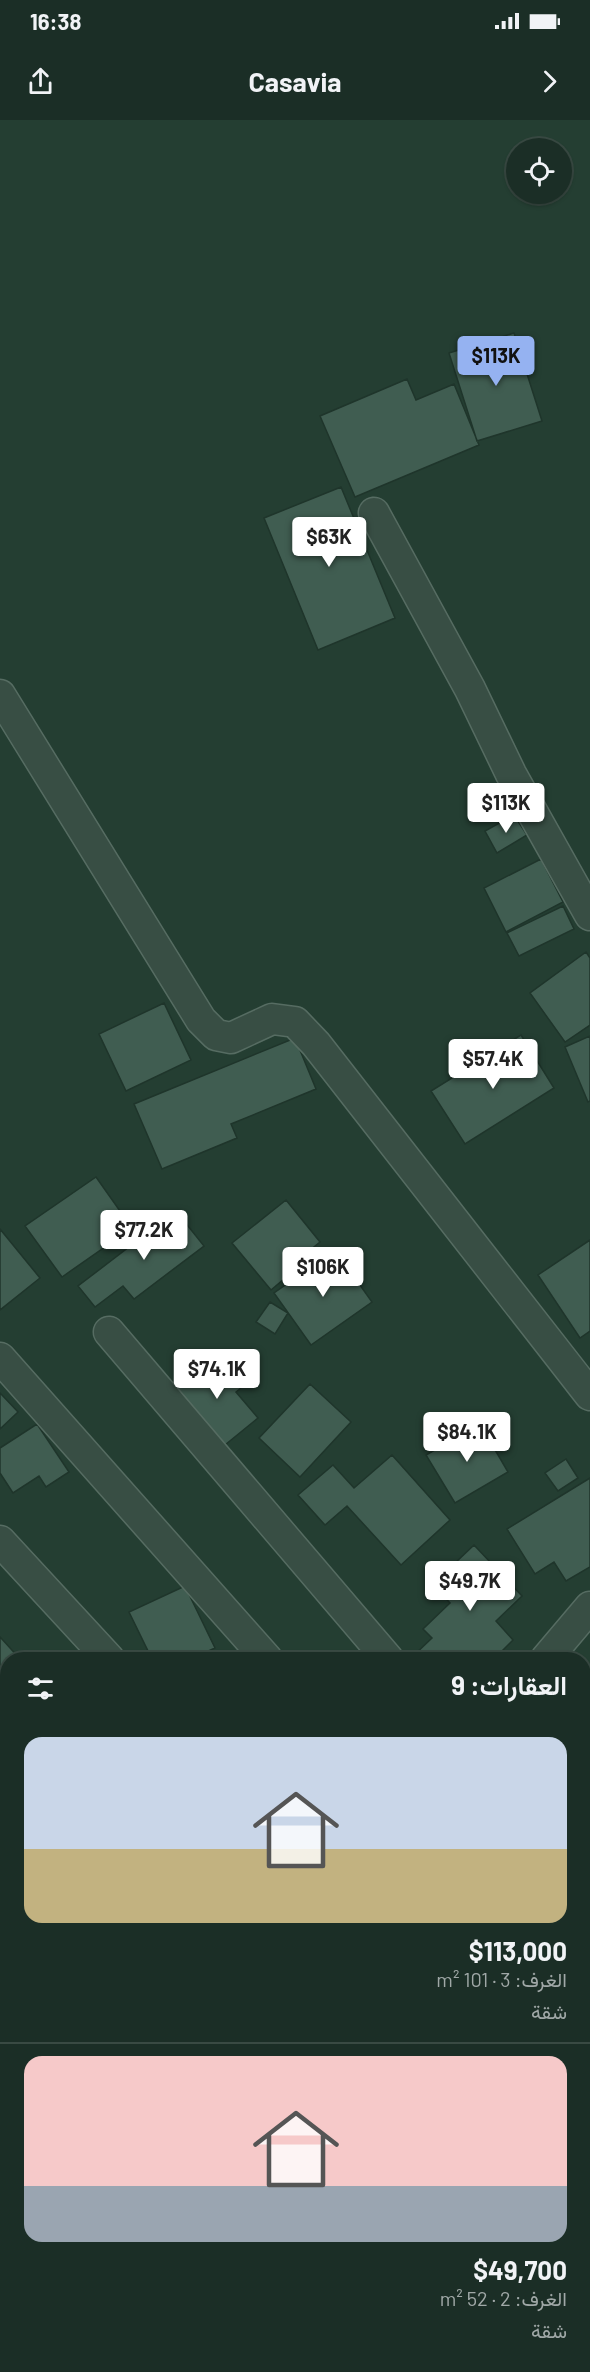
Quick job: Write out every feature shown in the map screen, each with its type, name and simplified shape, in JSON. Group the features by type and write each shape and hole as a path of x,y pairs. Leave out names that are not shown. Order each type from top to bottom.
{"street":[{"path":"374,513 470,689 511,774 590,915"},
{"path":"0,695 201,1020 216,1035 231,1038 273,1019 296,1022 316,1044 590,1395"},
{"path":"109,1332 382,1652"},
{"path":"0,1358 261,1652"},
{"path":"0,1541 103,1652"},
{"path":"553,1652 586,1616"}],"building":[{"path":"514,333 542,421 477,441 449,353"},
{"path":"407,379 416,400 454,384 479,445 355,497 320,416"},
{"path":"341,487 395,618 318,650 264,518"},
{"path":"514,815 527,835 497,853 485,831"},
{"path":"541,859 563,902 506,932 484,888"},
{"path":"563,906 574,929 519,956 507,933"},
{"path":"586,952 590,958 590,1025 565,1042 530,993"},
{"path":"164,1003 191,1060 126,1091 99,1034"},
{"path":"521,1035 554,1088 465,1144 431,1091"},
{"path":"590,1036 590,1101 588,1102 565,1047"},
{"path":"295,1038 316,1089 231,1124 237,1138 162,1169 134,1104"},
{"path":"96,1177 132,1228 62,1277 25,1226"},
{"path":"286,1200 320,1242 293,1264 297,1268 271,1290 232,1243"},
{"path":"176,1211 204,1246 134,1299 123,1286 95,1307 78,1286"},
{"path":"0,1229 40,1278 0,1310"},
{"path":"590,1240 590,1331 580,1338 538,1275"},
{"path":"335,1250 372,1302 311,1345 274,1293"},
{"path":"270,1302 288,1313 275,1334 256,1322"},
{"path":"220,1352 247,1383 236,1392 258,1418 220,1449 172,1392"},
{"path":"310,1384 351,1422 300,1477 259,1438"},
{"path":"0,1393 18,1412 0,1429"},
{"path":"37,1424 69,1472 46,1487 39,1476 13,1493 0,1473 0,1448"},
{"path":"480,1424 508,1472 455,1503 426,1455"},
{"path":"392,1455 450,1520 401,1565 347,1506 325,1525 298,1495 333,1465 354,1488"},
{"path":"566,1459 578,1478 558,1491 545,1473"},
{"path":"590,1478 590,1567 566,1581 554,1562 535,1574 507,1529"},
{"path":"474,1545 522,1596 496,1621 513,1640 501,1652 417,1652 432,1638 423,1629 450,1603 433,1584"},
{"path":"185,1586 215,1648 206,1652 149,1652 129,1612"},
{"path":"0,1637 14,1652 0,1652"}]}
